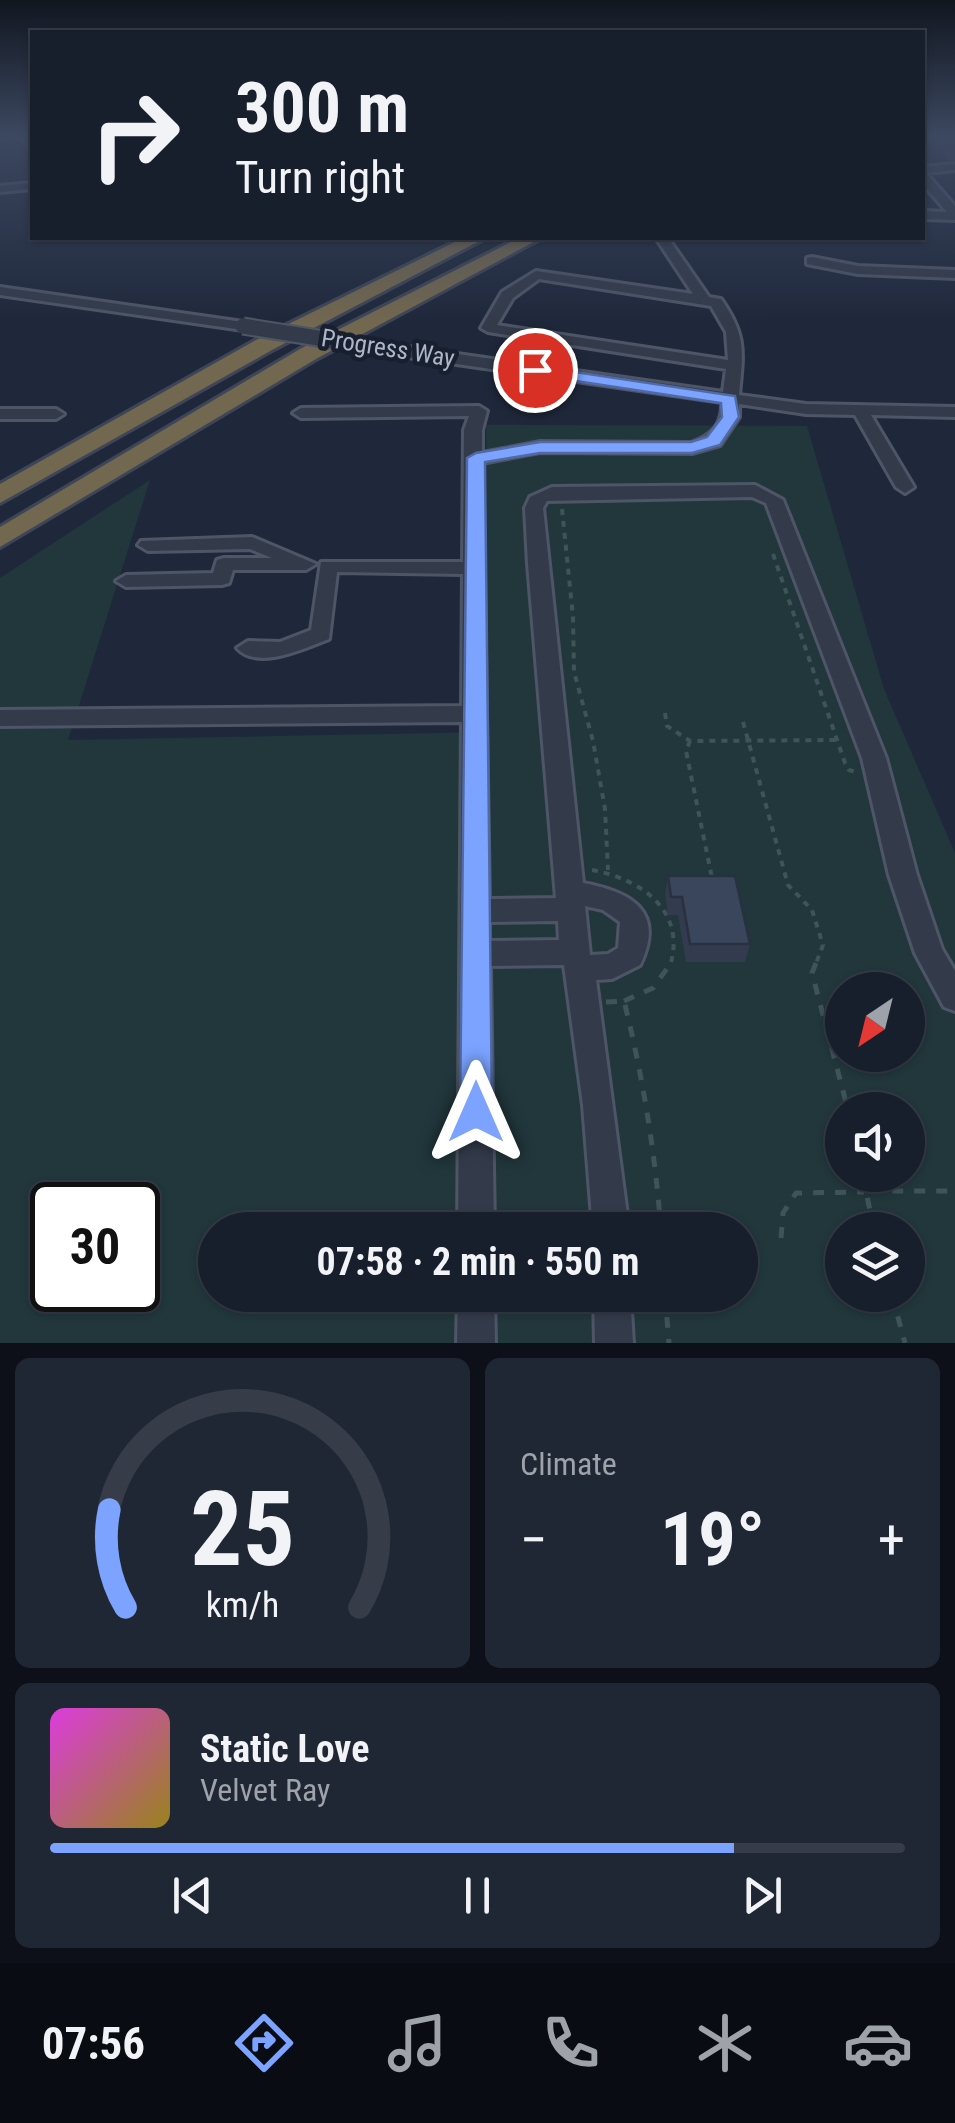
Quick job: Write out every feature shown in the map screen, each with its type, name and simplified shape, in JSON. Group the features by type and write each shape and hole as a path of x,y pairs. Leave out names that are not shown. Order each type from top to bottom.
{"highway":[{"path":"0,495 275,339 472,240"},
{"path":"0,538 308,354 528,240"},
{"path":"476,266 537,240"}],"street":[{"path":"941,197 954,212"},
{"path":"925,215 954,212"},
{"path":"663,240 704,300"},
{"path":"812,261 858,270 955,274"},
{"path":"476,458 540,448 692,448 714,441 731,417 729,399 739,353 732,322 716,302 536,275 507,295 488,328 736,366"},
{"name":"Progress Way","path":"0,291 806,410 955,412"},
{"path":"860,410 905,487"},
{"path":"301,413 478,412 473,430 476,1212"},
{"path":"0,414 56,414"},
{"path":"609,1212 602,1124 577,960 540,631 534,508 539,496 756,492 774,500 874,758 903,875 929,953 955,998"},
{"path":"148,545 317,565 474,568"},
{"path":"126,581 222,579 226,554"},
{"path":"248,648 282,649 321,634 317,565"},
{"path":"0,718 476,714"},
{"path":"476,911 570,901 617,901 631,914 636,930 630,956 612,966 476,954"},
{"path":"476,1312 476,1343"},
{"path":"613,1312 614,1343"}],"path":[{"path":"562,507 574,672 602,792 608,870"},
{"path":"665,713 667,726 690,741 838,740"},
{"path":"743,722 788,885 812,910 823,945 812,973 843,1092"},
{"path":"690,741 686,751 713,885"},
{"path":"584,1003 624,1002 641,1064 659,1212"},
{"path":"925,1191 955,1191"},
{"path":"781,1238 780,1220 789,1198 796,1194 843,1192"},
{"path":"666,1312 669,1343"},
{"path":"897,1312 906,1343"}],"green space":[{"path":"486,425 807,426 884,689 955,853 955,1343 0,1343 0,578 150,480 68,740 489,732"}],"building":[{"path":"668,876 735,876 750,944 690,944 682,897 671,897"}],"route":[{"path":"476,1112 476,458 540,448 692,448 714,441 731,417 729,399 535,370"}]}
